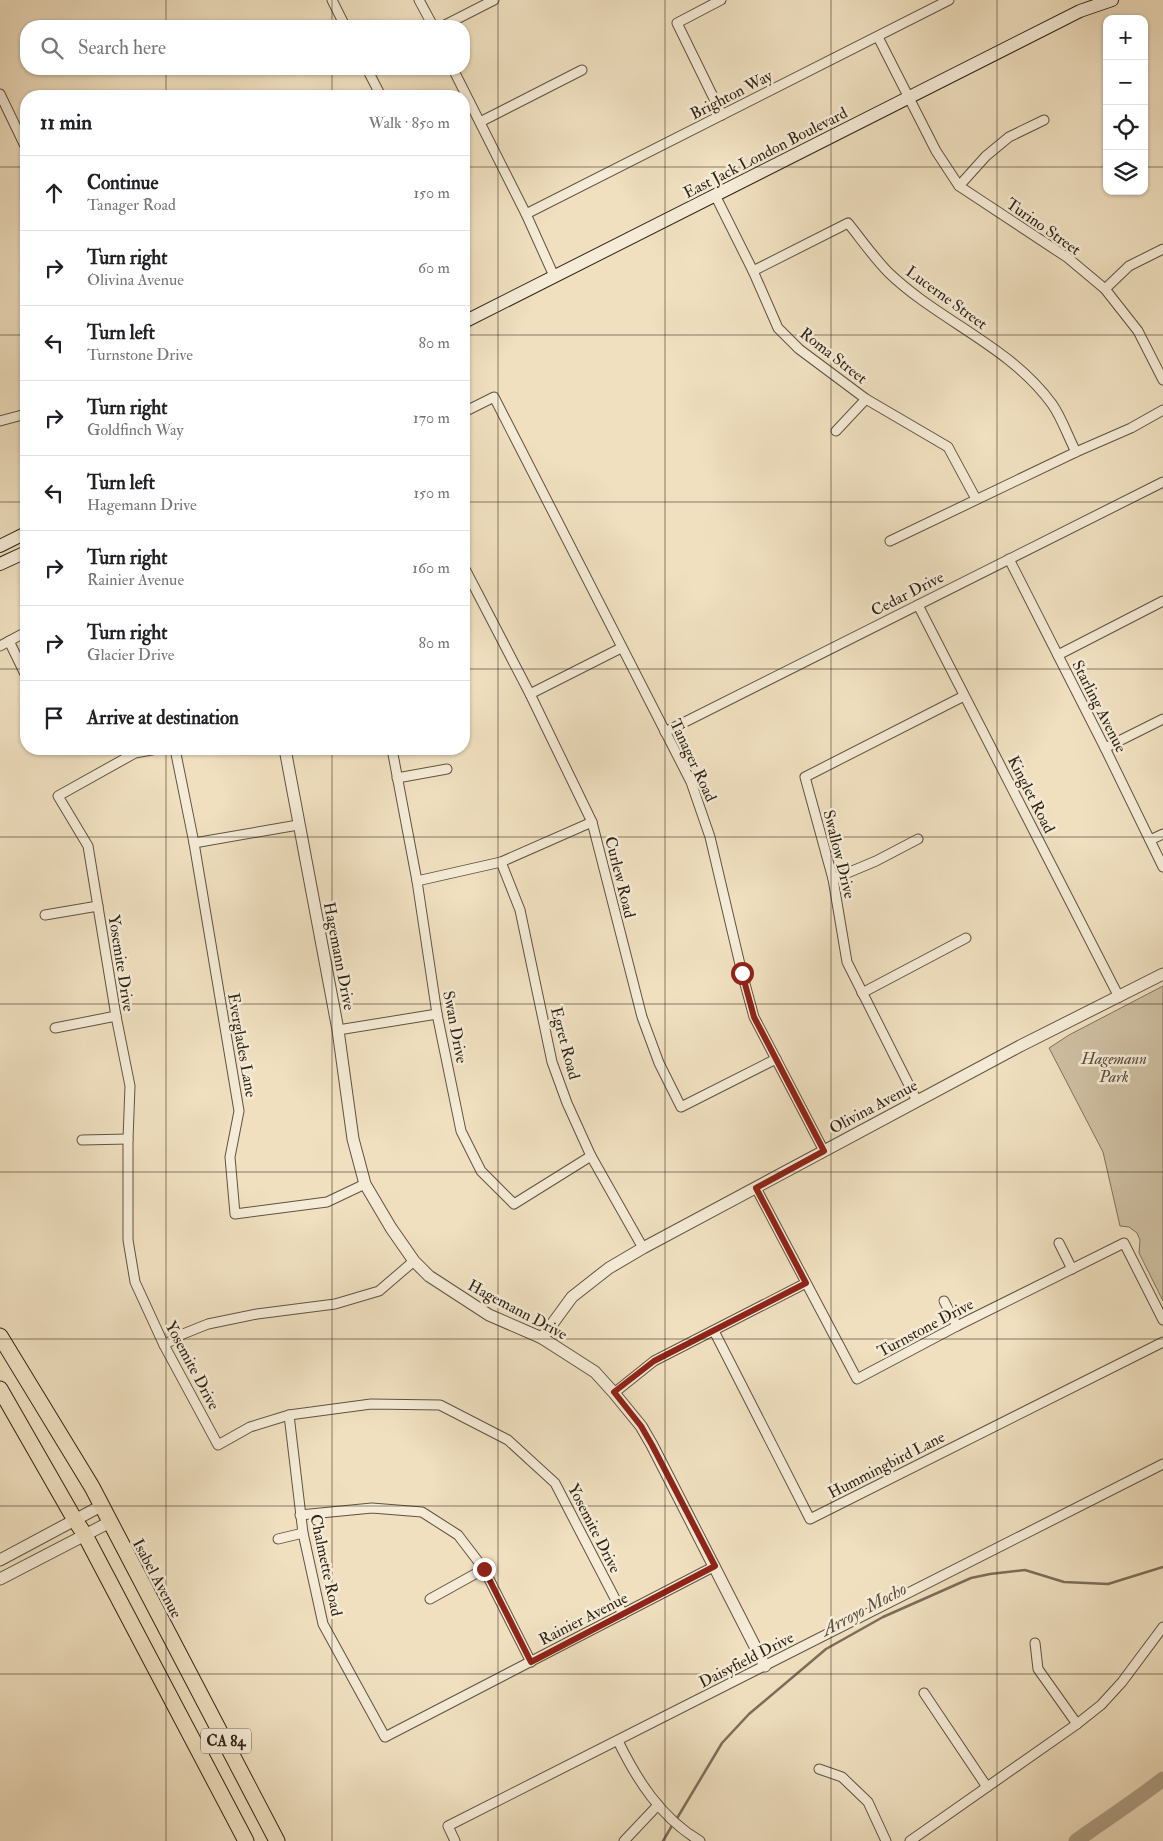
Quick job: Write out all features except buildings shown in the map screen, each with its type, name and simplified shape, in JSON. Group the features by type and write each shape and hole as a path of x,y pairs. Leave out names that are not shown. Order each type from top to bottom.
{"highway":[{"name":"Isabel Avenue","path":"0,1336 92,1487 277,1841"},
{"path":"0,1390 85,1535 246,1841"}],"main road":[{"name":"East Jack London Boulevard","path":"1080,11 1095,0"},
{"name":"East Jack London Boulevard","path":"470,319 1080,11 1112,0"},
{"path":"0,546 20,536"},
{"path":"0,564 20,555"}],"street":[{"path":"332,0 342,20"},
{"path":"419,0 430,20"},
{"path":"455,20 494,0"},
{"path":"721,0 677,23 722,115"},
{"name":"Brighton Way","path":"526,214 950,0"},
{"name":"Turino Street","path":"878,36 936,151 959,186 1068,258 1105,288 1138,331 1163,380"},
{"path":"480,122 582,70"},
{"path":"370,75 378,90"},
{"path":"457,75 464,90"},
{"path":"0,94 20,136"},
{"path":"470,102 526,214 554,276"},
{"path":"959,186 986,156 1009,137 1044,120"},
{"name":"Roma Street","path":"715,195 753,271 778,328 799,349 866,400 948,446 976,499"},
{"name":"Lucerne Street","path":"753,271 848,223 888,272 921,299 965,328 1024,373 1052,405 1076,452"},
{"path":"1105,288 1129,266 1163,249"},
{"name":"Tanager Road","path":"470,409 494,397 691,782 710,837 754,1017 824,1151"},
{"path":"836,431 866,400"},
{"path":"890,541 1076,452 1131,428 1163,410"},
{"path":"0,421 20,416"},
{"name":"Cedar Drive","path":"665,732 1163,482"},
{"name":"Starling Avenue","path":"1009,559 1163,867"},
{"name":"Curlew Road","path":"470,579 530,694 592,822 642,1017 659,1063 681,1107 776,1059"},
{"path":"1058,655 1163,601"},
{"name":"Kinglet Road","path":"918,605 1119,997"},
{"path":"0,646 20,635"},
{"path":"9,641 20,664"},
{"path":"530,694 621,648"},
{"name":"Swallow Drive","path":"918,1101 847,962 833,879 805,777 964,696"},
{"path":"1105,748 1163,719"},
{"name":"Yosemite Drive","path":"131,755 58,796 88,846 116,1016 130,1086 128,1240 133,1274 164,1344 218,1445 250,1427 289,1415 371,1404 440,1405 508,1440 555,1483 623,1614"},
{"name":"Everglades Lane","path":"175,755 194,843 239,1111 230,1157 235,1214 327,1202 366,1184"},
{"name":"Hagemann Drive","path":"286,755 338,1030 352,1139 366,1184 391,1228 414,1261 429,1276 489,1315 542,1338 595,1372 614,1392 641,1426 652,1445 766,1666"},
{"name":"Swan Drive","path":"393,755 438,1014 461,1131 481,1171 514,1204 591,1156"},
{"path":"397,778 447,769"},
{"path":"416,881 501,862 592,822"},
{"path":"194,843 298,825"},
{"path":"1150,840 1163,834"},
{"path":"833,879 876,861 918,839"},
{"name":"Egret Road","path":"501,862 520,910 552,1062 567,1103 591,1156 643,1248"},
{"path":"45,915 98,906"},
{"path":"862,993 966,938"},
{"name":"Olivina Avenue","path":"542,1338 572,1297 609,1268 643,1248 918,1101 1163,974"},
{"path":"338,1030 438,1014"},
{"path":"55,1028 116,1016"},
{"path":"82,1140 128,1138"},
{"name":"Turnstone Drive","path":"756,1188 857,1379 957,1326 1124,1243 1163,1320"},
{"path":"1059,1243 1072,1269"},
{"path":"164,1344 208,1324 257,1314 335,1304 379,1291 414,1261"},
{"path":"614,1392 654,1361 806,1283"},
{"path":"944,1301 957,1326"},
{"name":"Hummingbird Lane","path":"714,1331 810,1519 1163,1342"},
{"name":"Chalmette Road","path":"289,1415 303,1533 323,1624 386,1737"},
{"name":"Daisyfield Drive","path":"455,1841 448,1826 1163,1464"},
{"path":"0,1560 101,1506"},
{"path":"300,1514 372,1508 422,1512 458,1535 484,1569 531,1662"},
{"path":"0,1579 110,1522"},
{"path":"278,1539 303,1533"},
{"name":"Rainier Avenue","path":"386,1737 715,1566"},
{"path":"430,1599 484,1569"},
{"path":"910,1841 1077,1724 1100,1705 1122,1682 1163,1627"},
{"path":"1035,1643 1038,1669 1077,1724"},
{"path":"924,1693 987,1787"},
{"path":"618,1741 644,1787 658,1805 671,1819 700,1841"},
{"path":"819,1769 842,1777 868,1802 886,1841"},
{"path":"624,1841 658,1805"}],"green space":[{"name":"Hagemann Park","path":"1163,986 1163,1301 1139,1253 1140,1240 1137,1233 1129,1227 1120,1226 1103,1152 1049,1048 1069,1035"}],"waterway":[{"name":"Arroyo Mocho","path":"676,1820 722,1743 749,1714 826,1649 883,1617 971,1578 990,1574 1025,1570 1064,1582 1108,1584 1163,1567"},
{"name":"Arroyo Mocho","path":"1076,1841 1163,1779"},
{"name":"Arroyo Mocho","path":"663,1841 673,1824"}],"route":[{"path":"484,1569 531,1662 715,1566 641,1426 614,1392 654,1361 806,1283 756,1188 824,1151 754,1017 742,973"}]}
